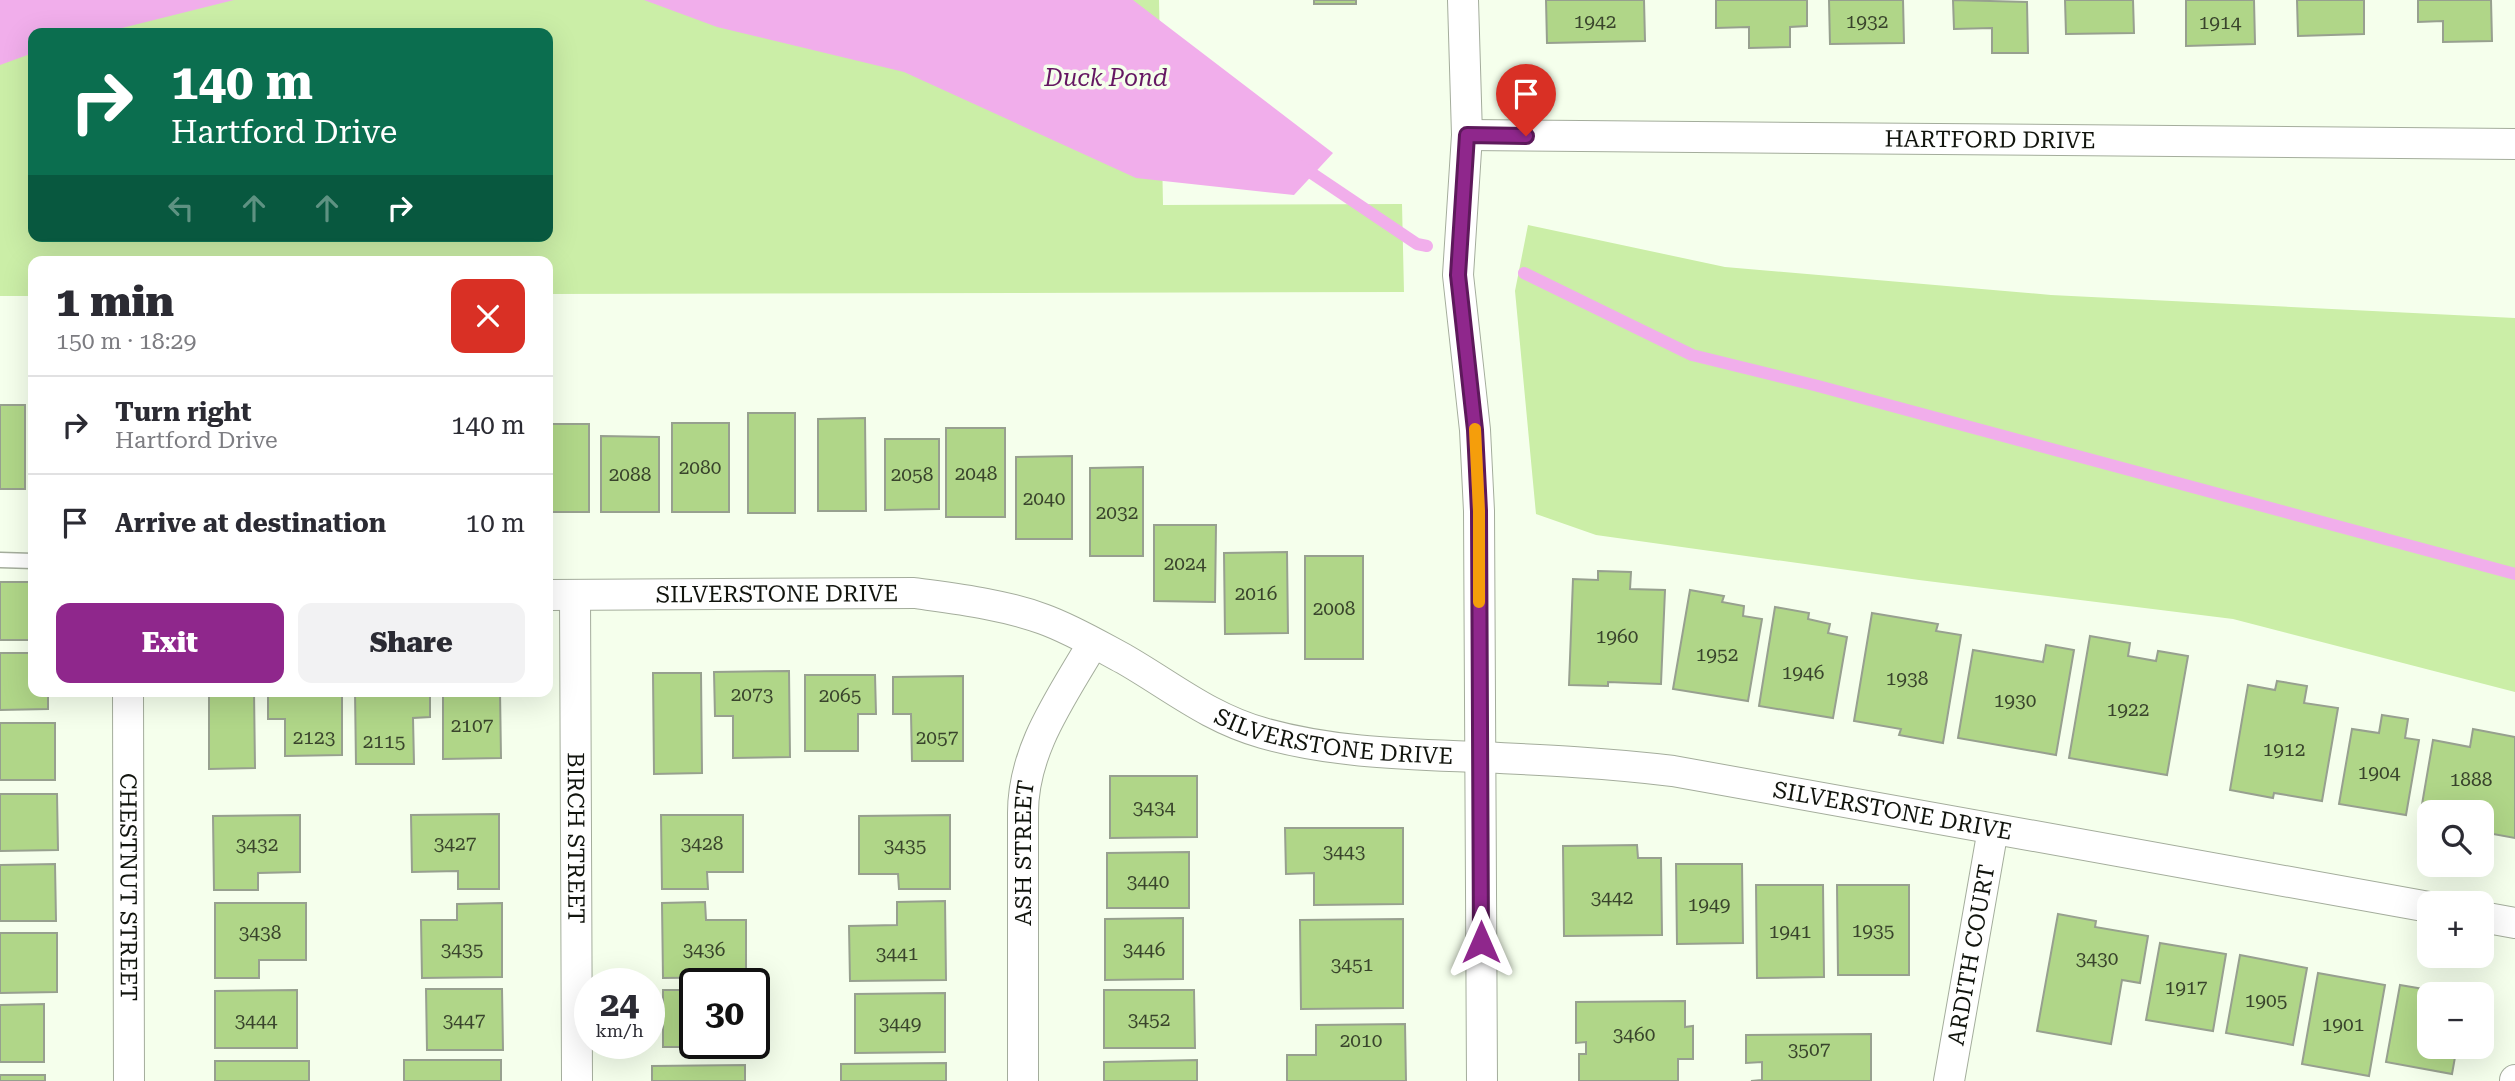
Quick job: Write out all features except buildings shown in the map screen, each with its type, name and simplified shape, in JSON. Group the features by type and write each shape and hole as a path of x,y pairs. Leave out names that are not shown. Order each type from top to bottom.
{"street":[{"path":"1463,0 1467,135 1458,275 1475,430 1479,511 1482,1081"},
{"name":"HARTFORD DRIVE","path":"1467,135 2515,144"},
{"name":"SILVERSTONE DRIVE","path":"562,595 914,593 1010,610 1044,619 1126,661 1193,703 1241,726 1312,746 1392,754 1630,766 1673,771 2417,905"},
{"name":"BIRCH STREET","path":"562,595 577,1081"},
{"name":"ASH STREET","path":"1023,1081 1025,784 1038,741 1093,643"},
{"name":"CHESTNUT STREET","path":"128,697 129,1081"},
{"name":"ARDITH COURT","path":"1949,1081 1993,829"},
{"path":"2494,919 2515,923"}],"lane":[{"path":"0,561 28,561"}],"green space":[{"path":"0,0 1159,0 1163,205 1402,204 1404,292 553,294 553,256 28,256 28,296 0,296"},
{"path":"1528,225 1725,267 2051,295 2515,318 2515,692 2233,619 1919,580 1596,535 1536,514 1515,291"}],"water":[{"path":"0,0 234,0 122,28 28,28 28,55 0,65"},
{"name":"Duck Pond","path":"644,0 1133,0 1333,153 1294,195 1136,178 904,72 717,27"}],"waterway":[{"path":"1301,166 1417,244 1427,246"},
{"path":"1524,273 1692,355 1818,386 2515,574"}],"slow traffic":[{"path":"1475,429 1479,511 1479,602"}],"route":[{"path":"1481,942 1479,511 1475,430 1458,275 1460,228 1467,135 1526,136"}]}
